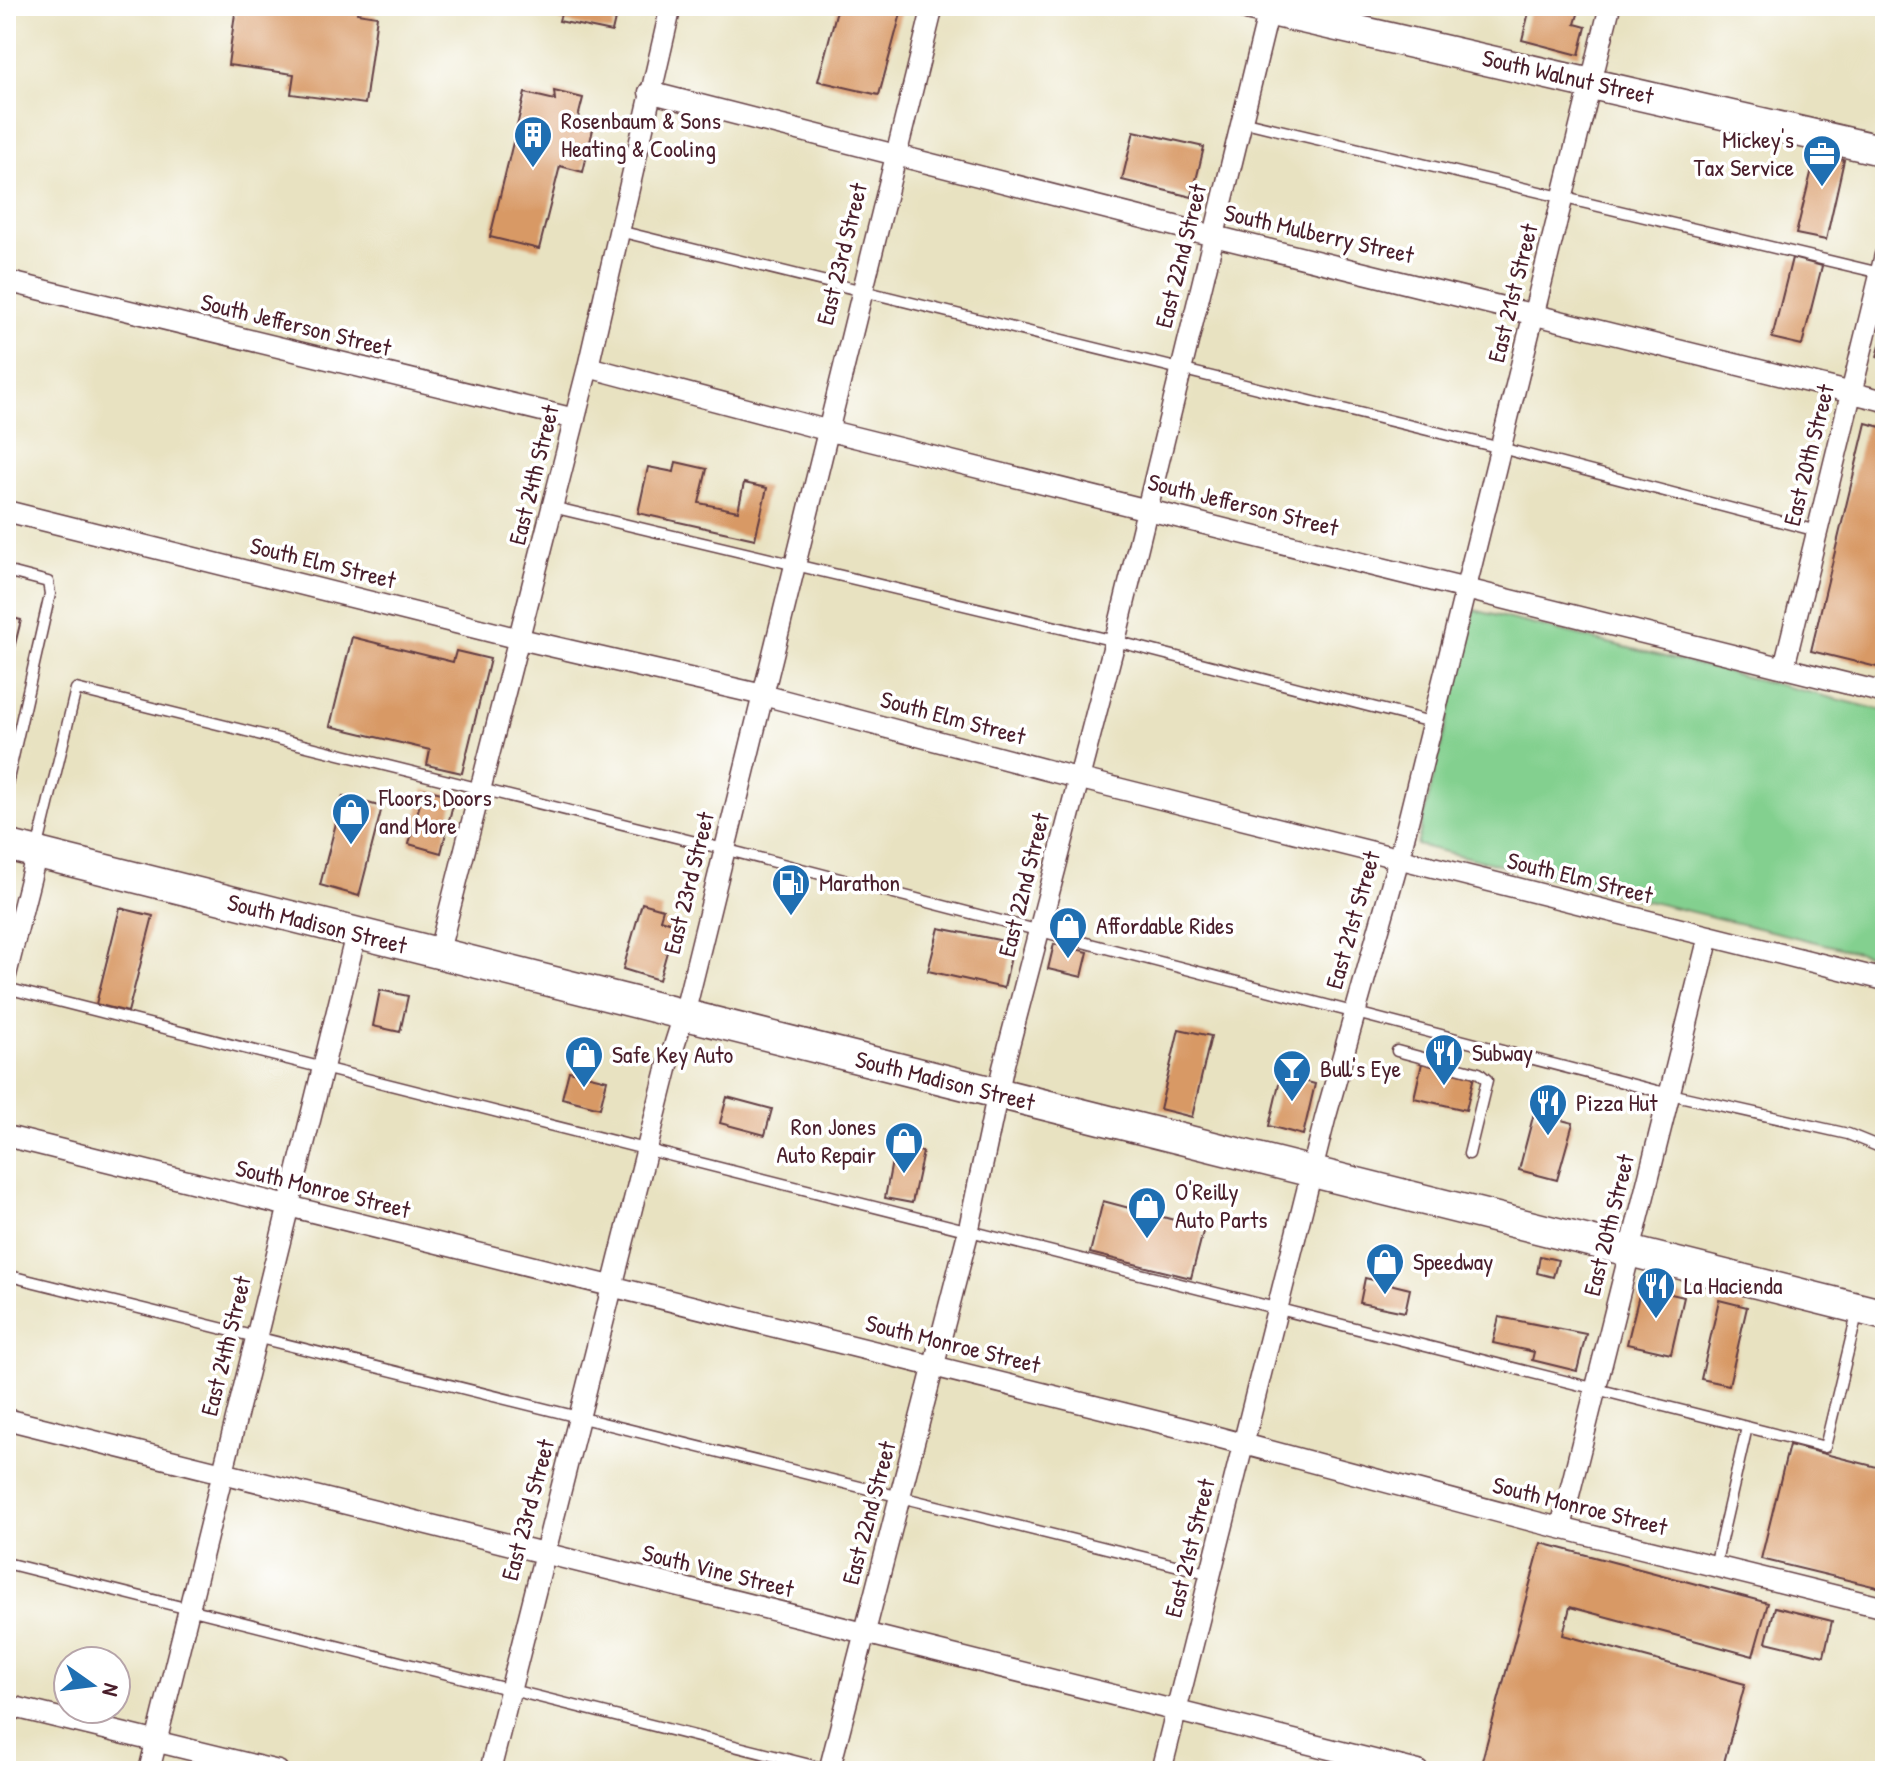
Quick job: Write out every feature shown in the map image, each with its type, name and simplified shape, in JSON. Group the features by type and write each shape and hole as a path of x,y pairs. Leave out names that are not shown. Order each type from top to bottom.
{"main road":[{"name":"South Walnut Street","path":"1263,8 1885,151"},
{"name":"South Madison Street","path":"6,845 1872,1312"}],"street":[{"name":"East 24th Street","path":"438,955 588,367 671,6"},
{"name":"East 23rd Street","path":"490,1771 543,1554 676,1036 684,1015 894,152 933,6"},
{"name":"East 21st Street","path":"1161,1771 1312,1172 1399,858 1610,6"},
{"name":"East 22nd Street","path":"831,1770 968,1233 998,1095 1077,778 1148,508 1241,121 1263,8"},
{"name":"South Mulberry Street","path":"649,92 1214,236 1534,312 1885,401"},
{"name":"East 20th Street","path":"1784,667 1882,264"},
{"name":"South Jefferson Street","path":"6,281 575,419"},
{"name":"South Jefferson Street","path":"588,367 826,430 1885,693"},
{"name":"South Elm Street","path":"6,511 520,639 763,695 1077,778 1885,980"},
{"path":"6,975 37,852"},
{"name":"East 24th Street","path":"149,1771 356,934"},
{"name":"East 20th Street","path":"1561,1527 1709,936"},
{"name":"South Monroe Street","path":"6,1136 933,1365 1885,1608"},
{"name":"South Vine Street","path":"6,1419 1418,1771"},
{"path":"6,1705 278,1771"}],"lane":[{"path":"1241,121 1564,198 1882,264"},
{"path":"619,231 1501,448 1817,531"},
{"path":"552,507 1115,641 1431,722"},
{"path":"6,571 48,582 50,594 6,788"},
{"path":"37,852 76,689 724,849 1669,1094 1848,1134 1885,1149"},
{"path":"6,988 1825,1447 1872,1312"},
{"path":"1397,1051 1479,1073 1487,1080 1469,1154"},
{"path":"6,1275 901,1500 1211,1574"},
{"path":"1715,1566 1747,1427"},
{"path":"6,1563 831,1770"}],"green space":[{"path":"1474,610 1885,711 1885,959 1417,845"}],"building":[{"path":"236,6 358,6 357,13 377,16 365,104 291,94 294,74 228,65"},
{"path":"563,6 618,6 612,32 559,21"},
{"path":"838,6 903,6 879,95 818,81"},
{"path":"1508,6 1571,6 1579,11 1575,24 1586,27 1579,55 1522,40 1529,12"},
{"name":"Rosenbaum & Sons Heating & Cooling","path":"554,91 583,98 577,122 594,125 583,172 560,166 539,249 490,237 525,93 555,100"},
{"path":"1134,131 1204,147 1192,197 1122,180"},
{"name":"Mickey's Tax Service","path":"1816,153 1844,160 1826,240 1796,234"},
{"path":"1792,258 1822,266 1802,345 1772,338"},
{"path":"1885,332 1885,360 1877,357"},
{"path":"1866,423 1885,428 1885,669 1811,651"},
{"path":"676,462 707,469 699,503 738,511 744,483 767,488 755,539 638,513 648,467 674,472"},
{"path":"6,603 11,604 8,617 21,620 7,677"},
{"path":"352,637 453,662 456,651 490,659 462,773 427,765 430,750 330,726"},
{"path":"424,789 455,796 441,853 409,844"},
{"name":"Floors, Doors and More","path":"343,796 382,807 359,896 320,885"},
{"path":"642,903 663,909 660,919 675,924 659,980 623,969"},
{"path":"120,908 153,916 128,1012 96,1004"},
{"path":"939,928 1014,943 1004,988 928,971"},
{"name":"Affordable Rides","path":"1054,944 1088,952 1082,977 1048,969"},
{"path":"380,990 408,996 400,1032 373,1026"},
{"path":"1179,1029 1211,1036 1192,1117 1160,1109"},
{"name":"Subway","path":"1422,1063 1474,1076 1466,1110 1414,1098"},
{"name":"Safe Key Auto","path":"569,1071 607,1080 600,1108 562,1098"},
{"name":"Bull's Eye","path":"1281,1075 1315,1084 1303,1135 1269,1126"},
{"path":"727,1097 772,1109 765,1135 720,1123"},
{"name":"Pizza Hut","path":"1534,1113 1573,1123 1557,1180 1519,1170"},
{"name":"Ron Jones Auto Repair","path":"895,1146 923,1152 912,1203 885,1198"},
{"name":"O'Reilly Auto Parts","path":"1103,1201 1204,1228 1191,1278 1090,1253"},
{"path":"1540,1256 1558,1260 1553,1277 1537,1273"},
{"name":"Speedway","path":"1365,1278 1410,1289 1405,1312 1360,1303"},
{"name":"La Hacienda","path":"1641,1287 1684,1297 1671,1354 1627,1344"},
{"path":"1719,1300 1747,1307 1729,1385 1701,1379"},
{"path":"1499,1317 1586,1334 1577,1371 1532,1360 1534,1352 1493,1343"},
{"path":"1789,1445 1885,1469 1885,1589 1761,1559"},
{"path":"1541,1543 1768,1603 1753,1656 1570,1607 1563,1635 1745,1684 1723,1766 1739,1771 1582,1771 1561,1765 1559,1771 1480,1768"},
{"path":"1775,1607 1832,1621 1824,1656 1766,1642"}],"place":[{"name":"Rosenbaum & Sons Heating & Cooling","path":"533,169"},
{"name":"Mickey's Tax Service","path":"1822,188"},
{"name":"Floors, Doors and More","path":"351,846"},
{"name":"Marathon","path":"791,917"},
{"name":"Affordable Rides","path":"1068,960"},
{"name":"Subway","path":"1444,1087"},
{"name":"Safe Key Auto","path":"584,1089"},
{"name":"Bull's Eye","path":"1292,1103"},
{"name":"Pizza Hut","path":"1548,1137"},
{"name":"Ron Jones Auto Repair","path":"904,1175"},
{"name":"O'Reilly Auto Parts","path":"1147,1240"},
{"name":"Speedway","path":"1385,1296"},
{"name":"La Hacienda","path":"1656,1320"}]}
